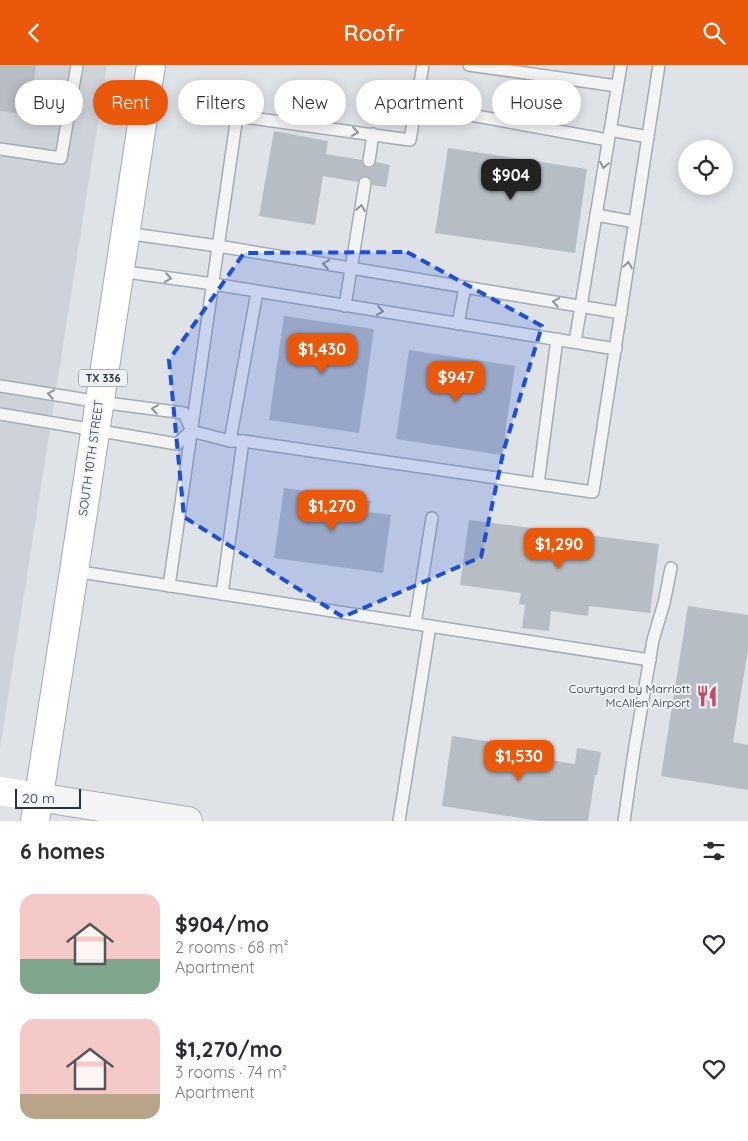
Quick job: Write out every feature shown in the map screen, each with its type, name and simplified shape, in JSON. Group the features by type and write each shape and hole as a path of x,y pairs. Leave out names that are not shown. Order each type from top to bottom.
{"main road":[{"name":"SOUTH 10TH STREET","path":"37,809 151,65"},
{"path":"0,791 37,809"}],"street":[{"path":"37,809 188,821"}],"lane":[{"path":"0,149 61,158 77,65"},
{"path":"420,80 423,65"},
{"path":"469,65 617,86"},
{"path":"575,342 621,65"},
{"path":"192,431 230,441 243,441 593,492 659,65"},
{"path":"168,586 237,116 410,140 412,125"},
{"path":"482,116 609,135 648,137"},
{"path":"369,161 373,135"},
{"path":"346,305 365,183"},
{"path":"596,215 635,222"},
{"path":"125,233 218,246 621,313"},
{"path":"119,271 213,284 616,349"},
{"path":"458,323 465,287"},
{"path":"230,441 256,291"},
{"path":"538,484 557,339"},
{"path":"0,386 184,413 192,431"},
{"path":"0,414 176,444 192,431"},
{"path":"222,594 243,441"},
{"path":"415,624 432,518"},
{"path":"624,821 650,660 671,568"},
{"path":"74,571 650,660"},
{"path":"399,821 430,626"}],"highlighted area":[{"path":"407,252 542,326 504,449 481,557 343,617 184,517 169,360 244,253"}],"shaded area":[{"path":"0,65 107,65 105,80 93,80 93,125 98,125 0,748"}],"building":[{"path":"0,65 36,65 34,80 15,80 15,113 0,111"},
{"path":"274,131 328,141 326,154 362,160 362,164 367,168 372,168 376,162 390,165 386,187 372,185 372,180 367,176 362,176 358,182 323,176 315,225 259,216"},
{"path":"448,148 587,169 575,253 435,233"},
{"path":"284,316 374,329 359,433 269,420"},
{"path":"409,350 515,366 502,455 396,439"},
{"path":"284,488 371,501 369,512 391,515 383,573 274,558"},
{"path":"469,520 659,544 650,613 589,606 588,616 551,611 549,631 522,628 525,605 519,604 521,593 460,585"},
{"name":"Courtyard by Marriott McAllen Airport","path":"688,606 748,615 748,650 733,742 748,745 748,790 661,776"},
{"path":"452,736 533,748 532,757 575,764 577,748 601,752 597,775 595,775 588,821 540,821 442,806"}],"place":[{"name":"Courtyard by Marriott McAllen Airport","path":"707,696"}]}
